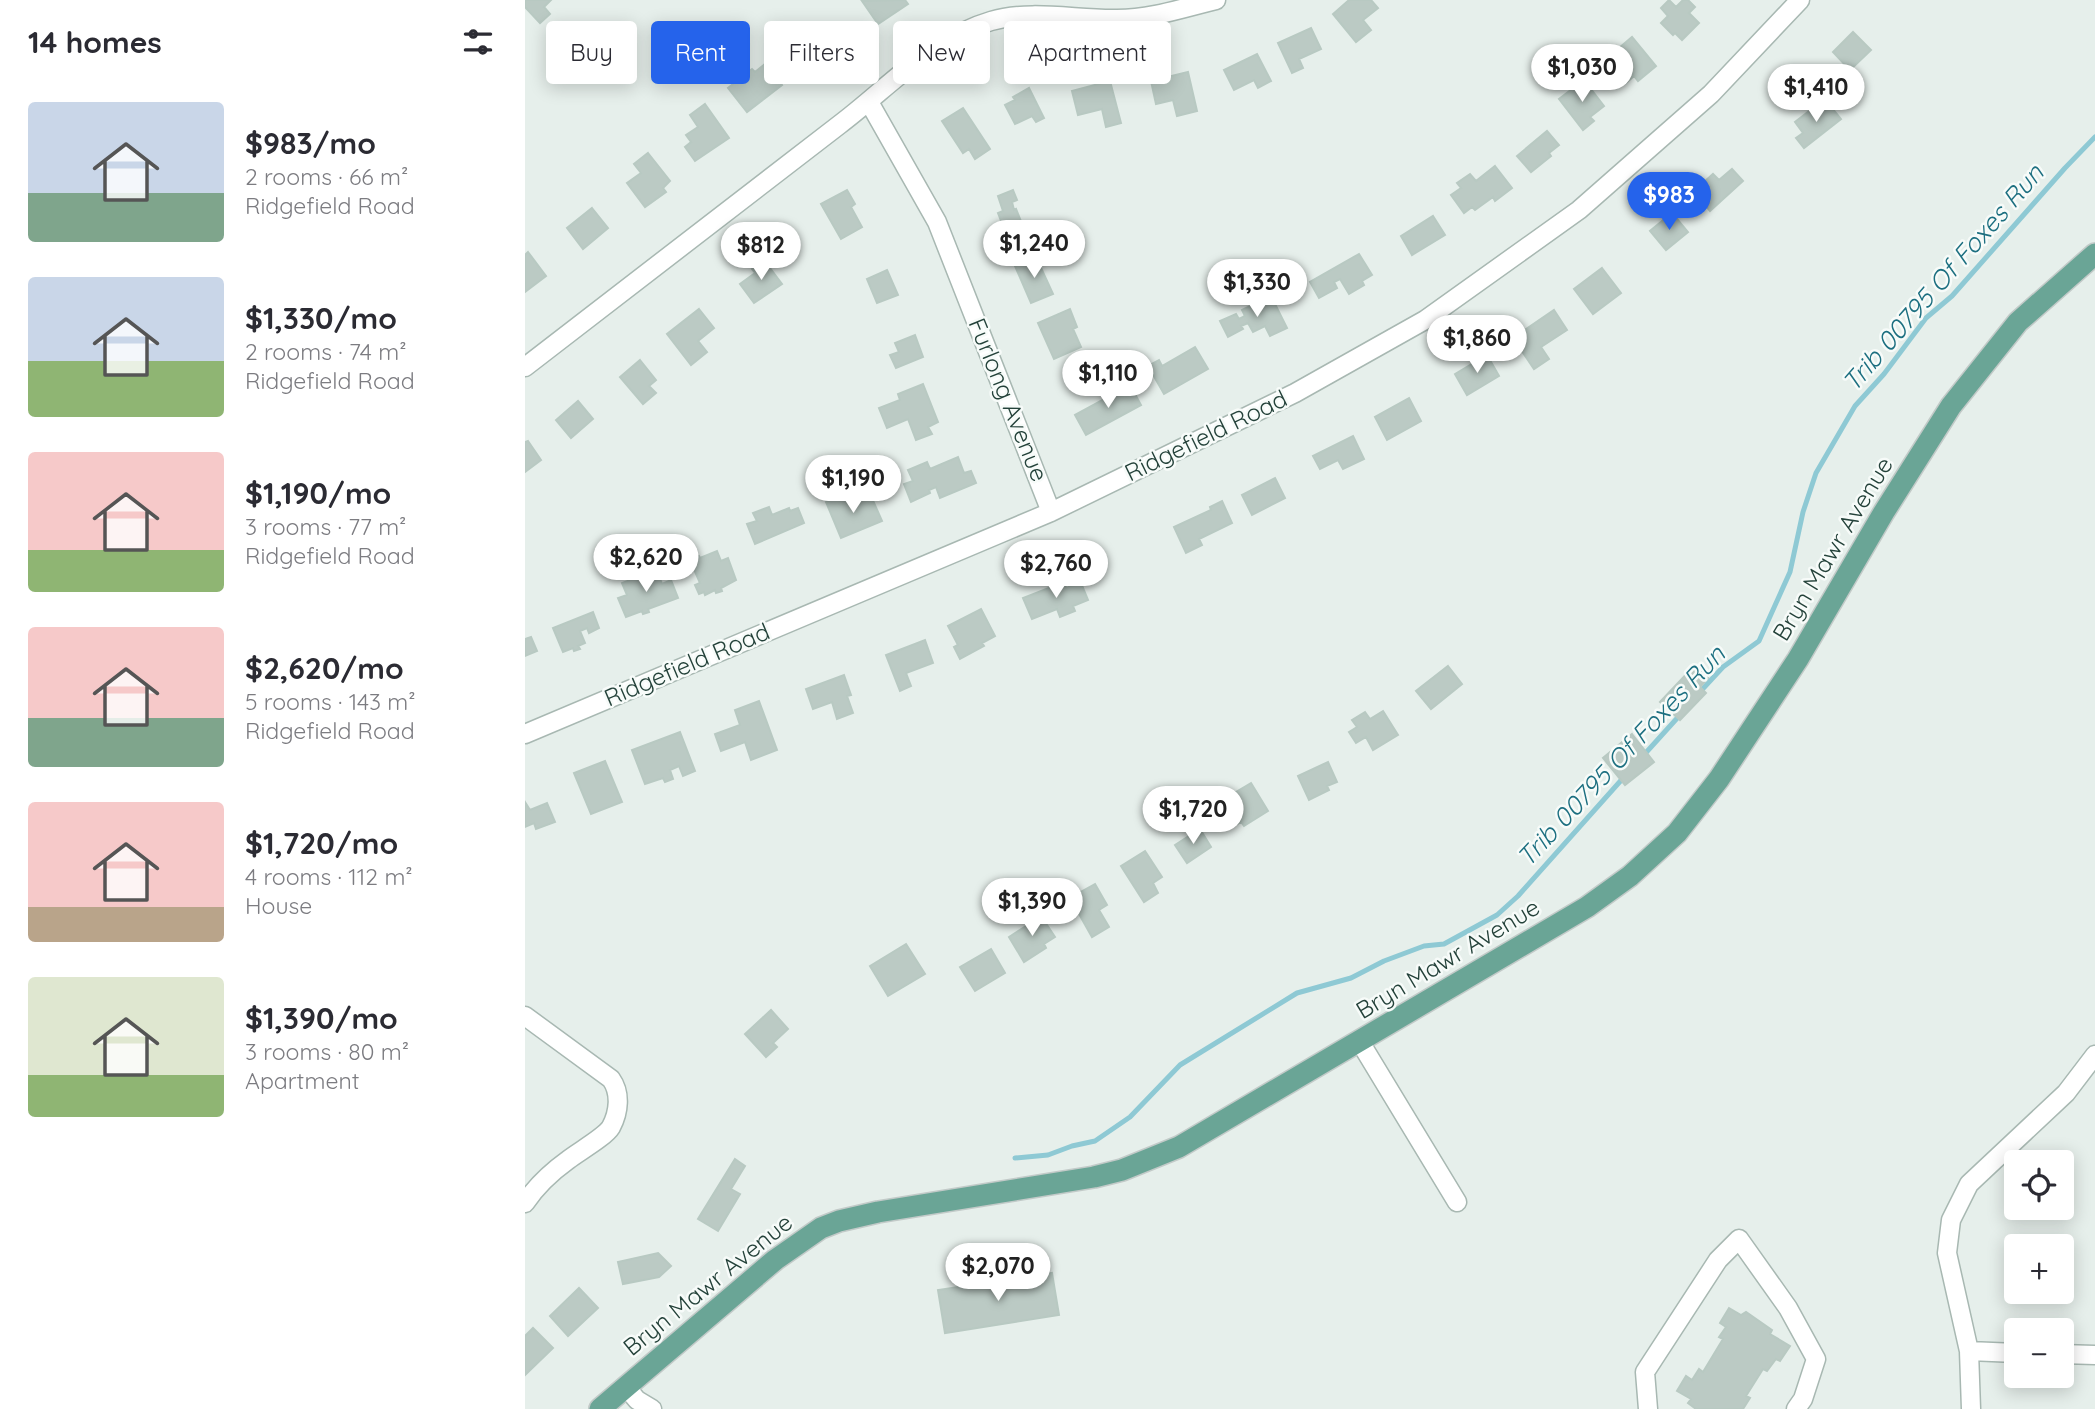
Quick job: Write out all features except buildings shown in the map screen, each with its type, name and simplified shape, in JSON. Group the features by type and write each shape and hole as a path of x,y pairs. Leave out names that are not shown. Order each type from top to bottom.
{"main road":[{"name":"Bryn Mawr Avenue","path":"600,1409 775,1260 821,1228 878,1212 1094,1177 1122,1170 1179,1147 1587,908 1630,876 1677,833 1719,779 1775,696 1951,405 2018,322 2095,254"}],"street":[{"path":"525,367 869,102 927,54 961,34 990,21 1009,17 1140,18 1216,0"},
{"name":"Ridgefield Road","path":"525,734 1051,512 1295,393 1425,320 1579,210 1711,94 1800,0"},
{"name":"Furlong Avenue","path":"869,102 937,222 1051,512"},
{"path":"525,1016 611,1079 616,1086 618,1103 610,1129 540,1182 525,1203"},
{"path":"1360,1042 1457,1202"},
{"path":"1971,1409 1969,1351 1947,1253 1951,1220 1969,1184 2066,1093 2095,1055"},
{"path":"1648,1409 1645,1373 1718,1260 1739,1239 1788,1308 1816,1359 1803,1399 1796,1409"},
{"path":"1969,1351 2004,1352"},
{"path":"2074,1354 2095,1355"},
{"path":"626,1387 637,1400 652,1409"}],"waterway":[{"name":"Trib 00795 Of Foxes Run","path":"1698,694 1723,667 1759,641 1790,572 1803,512 1816,473 1855,406 1884,374 1926,318 1952,296 2095,137"},
{"name":"Trib 00795 Of Foxes Run","path":"1642,757 1680,715"},
{"name":"Trib 00795 Of Foxes Run","path":"1015,1158 1048,1155 1095,1141 1130,1117 1180,1065 1297,993 1351,978 1384,961 1424,946 1444,944 1497,915 1518,896 1624,777"}]}
